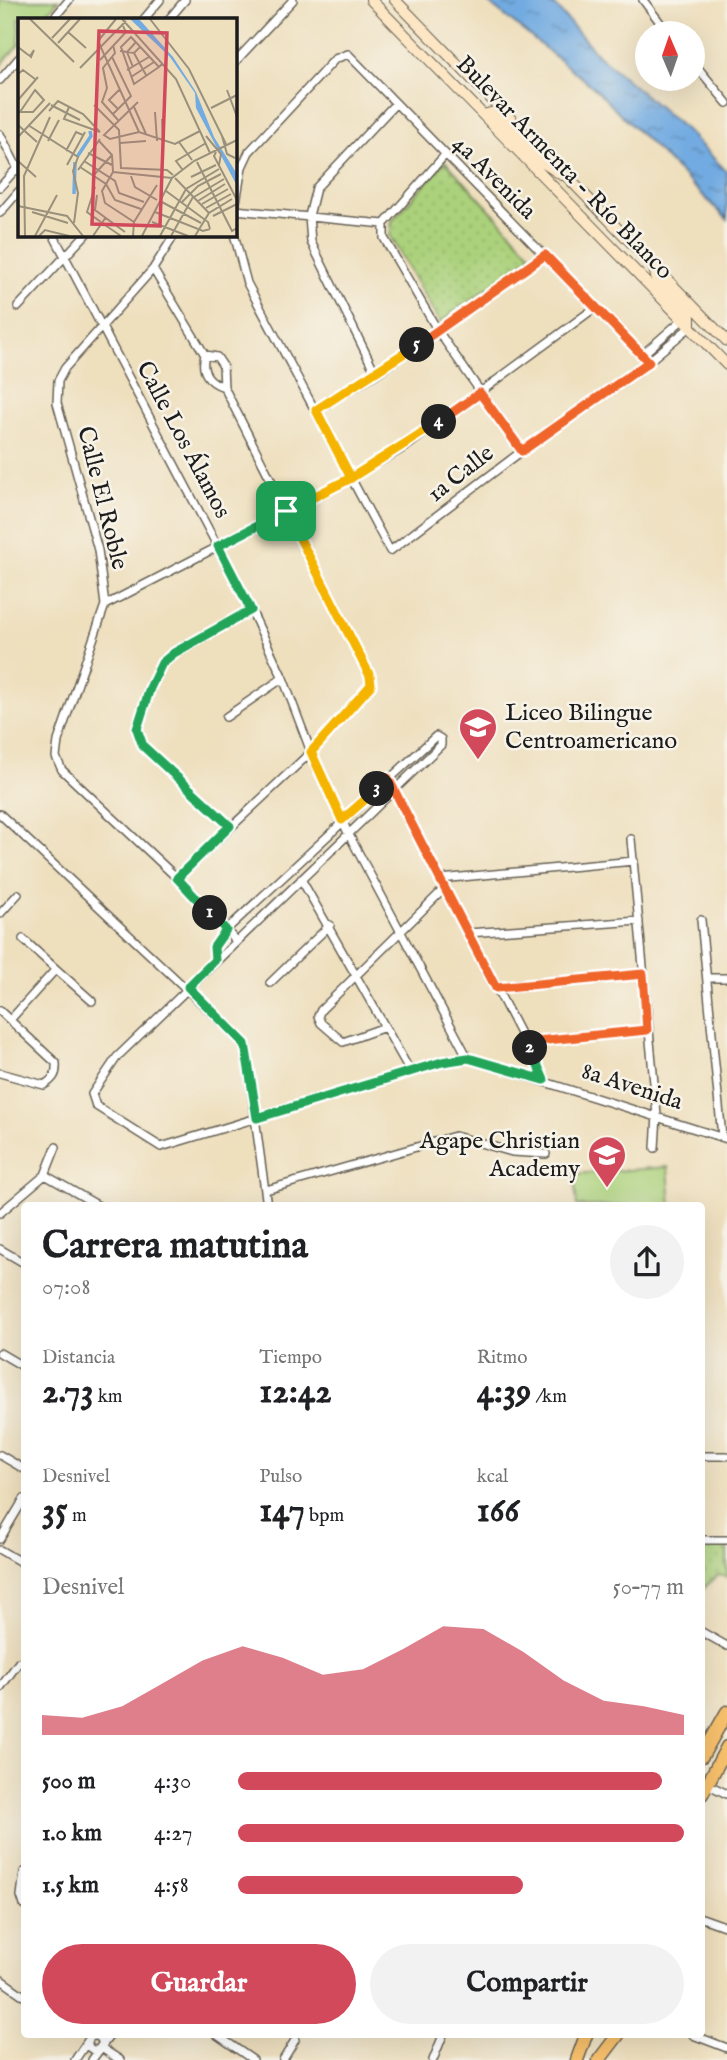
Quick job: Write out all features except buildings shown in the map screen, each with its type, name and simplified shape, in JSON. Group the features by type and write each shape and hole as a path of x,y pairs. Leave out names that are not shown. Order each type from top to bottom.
{"highway":[{"path":"705,1743 727,1704"},
{"path":"705,1751 727,1712"},
{"path":"705,1789 727,1747"},
{"path":"577,2060 585,2038"},
{"path":"599,2060 616,2038"}],"main road":[{"name":"Bulevar Armenta - Río Blanco","path":"371,0 727,365"},
{"name":"Bulevar Armenta - Río Blanco","path":"395,0 727,341"},
{"path":"483,115 494,112 539,160 572,180"},
{"path":"654,267 657,282 690,317 686,324"}],"street":[{"path":"54,18 69,0"},
{"path":"145,18 160,0"},
{"path":"170,18 185,0"},
{"path":"236,61 293,0"},
{"path":"643,0 659,21"},
{"name":"4a Avenida","path":"236,206 242,167 249,152 342,54 348,54 444,156 649,362"},
{"path":"0,80 18,59"},
{"path":"705,76 727,103"},
{"path":"376,374 311,242 309,216 316,188 395,104"},
{"path":"0,134 18,166"},
{"path":"444,156 384,224 384,238 438,331 522,451"},
{"path":"0,187 18,169"},
{"path":"0,213 18,192"},
{"path":"236,212 384,224"},
{"name":"Calle Los Álamos","path":"54,236 251,610 283,677 311,752 348,833 468,1058"},
{"path":"18,307 84,236"},
{"name":"Calle El Roble","path":"174,236 153,269 65,368 55,394 98,550 105,605 58,741 56,757 62,770 177,878 236,941"},
{"path":"235,236 247,283 351,478"},
{"path":"316,410 376,374 545,255"},
{"path":"153,269 205,355 203,362 206,374 212,383 224,387"},
{"path":"105,605 351,478 407,446 596,307"},
{"path":"642,355 686,324"},
{"name":"1a Calle","path":"351,478 390,551 522,451 649,362 686,324"},
{"path":"177,878 311,752 371,685 370,676 224,387 223,366 217,357 205,355"},
{"path":"230,826 143,746 137,729 150,688 162,663 174,653 251,610"},
{"path":"226,717 283,677"},
{"path":"188,987 441,745 441,738 431,737 226,930 214,947 215,960"},
{"path":"388,778 496,988 527,1042 544,1080"},
{"path":"0,814 188,987 245,1044 267,1202"},
{"path":"631,839 657,1115 654,1148"},
{"path":"440,878 634,861"},
{"path":"301,879 330,925 410,1071"},
{"path":"385,1027 343,1042 321,1023 318,1016 445,888"},
{"path":"0,914 18,894"},
{"path":"701,920 724,1138"},
{"path":"468,933 639,921"},
{"path":"270,983 330,925"},
{"path":"23,939 92,1002"},
{"path":"10,1020 56,969"},
{"path":"496,988 643,974"},
{"path":"707,978 727,978"},
{"name":"8a Avenida","path":"188,987 117,1057 92,1094 92,1100 121,1123 161,1147 410,1071 468,1058 724,1138"},
{"path":"0,1012 56,1063 52,1080 44,1085 35,1085 0,1073"},
{"path":"527,1042 647,1030"},
{"path":"266,1189 455,1136 512,1152 546,1153"},
{"path":"0,1213 45,1175 56,1147"},
{"path":"45,1175 92,1202"},
{"path":"0,1249 21,1261"},
{"path":"0,1353 21,1365"},
{"path":"0,1455 21,1467"},
{"path":"705,1456 727,1456"},
{"path":"0,1539 21,1504"},
{"path":"705,1540 727,1540"},
{"path":"0,1550 21,1562"},
{"path":"705,1634 727,1646"},
{"path":"0,1688 19,1662"},
{"path":"705,1789 727,1794"},
{"path":"705,1919 727,1927"},
{"path":"0,1979 21,1994"},
{"path":"75,2060 86,2038"},
{"path":"87,2038 91,2048 100,2047 120,2060"},
{"path":"92,2060 108,2038"},
{"path":"221,2038 253,2060"},
{"path":"433,2060 442,2038"},
{"path":"701,2038 727,2048"},
{"path":"283,2060 295,2040"}],"green space":[{"path":"0,0 59,0 43,18 18,18 18,45 0,66"},
{"path":"445,161 532,255 440,323 390,236 392,221"},
{"path":"668,1167 671,1202 577,1202 574,1174"},
{"path":"705,1547 727,1547 727,1577 718,1575 705,1587"}],"water":[{"path":"485,0 550,0 598,55 635,87 635,91 640,91 686,130 727,172 727,219 593,87"}],"place":[{"name":"Liceo Bilingue Centroamericano","path":"478,761"},
{"name":"Agape Christian Academy","path":"607,1189"}],"route":[{"path":"286,511 218,546 251,610 174,653 162,663 150,688 137,729 143,746 230,826 177,878 226,930 214,947 215,960 188,987 245,1044 257,1118 442,1062 468,1058 544,1080 527,1042 647,1030 643,974 496,988 388,778 342,820 311,752 368,691 371,685 370,676 286,511 351,478 407,446 480,393 522,451 649,362 545,255 376,374 316,410 351,478 320,493 286,511"}]}
